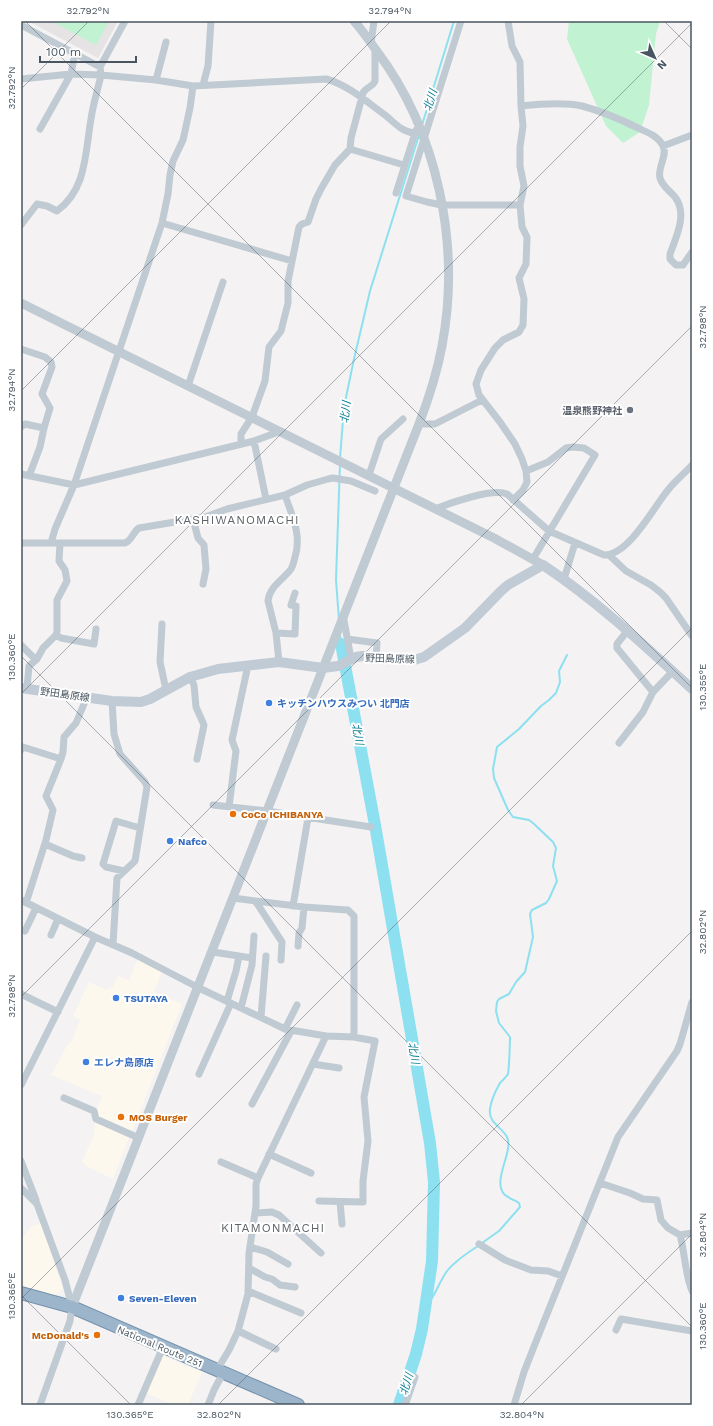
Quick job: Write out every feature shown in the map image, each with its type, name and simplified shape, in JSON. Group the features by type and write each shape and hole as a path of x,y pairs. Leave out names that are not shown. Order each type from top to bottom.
{"highway":[{"name":"National Route 251","path":"21,1293 72,1307 298,1405"}],"main road":[{"path":"543,565 564,579 628,630 692,689"},
{"name":"野田島原線","path":"24,688 112,701 141,702 150,699 190,677 218,669 279,662 323,668 332,667 362,656 414,660 424,657 465,628 504,588 543,565"}],"street":[{"path":"21,225 37,204 57,211 66,204 77,187 85,163 100,71 125,21"},
{"path":"203,85 208,66 211,21"},
{"path":"40,1405 70,1321 72,1307 199,988 335,636 419,424 431,392 438,364 446,324 448,300 448,262 442,205 436,179 424,139 417,128 405,95 393,74 354,21"},
{"path":"241,443 240,434 252,417 265,381 269,347 281,332 288,302 288,281 299,227 308,222 321,189 335,165 350,149 351,138 363,91 372,86 375,81 373,46 374,21"},
{"path":"461,21 406,196 442,205 520,206"},
{"path":"508,21 512,46 520,62 523,126 520,147 520,166 524,186 520,206 522,227 527,236 526,264 519,278 524,299 523,325 519,332 498,344 481,370 476,384 478,395 500,422 515,444 526,471 526,486 513,500"},
{"path":"21,25 75,54 100,71"},
{"path":"156,80 166,42"},
{"path":"40,129 71,74 75,54"},
{"path":"21,79 100,71 193,86 326,79 336,82 361,98 403,130 417,128"},
{"path":"51,543 55,529 74,485 162,224 173,161 183,140 193,86"},
{"path":"521,106 546,104 581,106 618,118 658,139 663,146 664,155 659,176 661,182 676,198 681,212 679,227 670,254 670,260 676,265 683,265 692,252"},
{"path":"396,193 417,128"},
{"path":"663,146 692,135"},
{"path":"350,149 404,165"},
{"path":"162,224 292,261"},
{"path":"188,386 223,282"},
{"path":"21,303 394,487 543,565"},
{"path":"21,349 45,357 51,362 52,367 42,394 50,408 40,447 29,476"},
{"path":"419,424 435,424 482,400"},
{"path":"369,475 381,438 403,419"},
{"path":"21,427 25,424 44,428"},
{"path":"21,474 74,485 254,441 281,431"},
{"path":"254,441 266,499"},
{"path":"526,471 548,462 566,448 584,448 595,455 533,559"},
{"path":"348,481 351,466"},
{"path":"435,508 452,502 490,493 503,492 549,531 604,555 609,555 617,551 644,525 668,489 692,466"},
{"path":"21,543 125,543 130,540 139,528 205,517 227,509 285,495 307,485 328,479 348,481 375,491"},
{"path":"279,662 276,633 268,596 271,590 292,566 297,550 298,539 285,495"},
{"path":"193,519 198,538 204,545 206,569 203,584"},
{"path":"24,688 28,670 38,659 43,648 56,634 58,628 57,600 67,581 65,570 59,561 60,543"},
{"path":"564,579 575,543"},
{"path":"609,555 626,571 651,585 660,592 666,598 692,636"},
{"path":"276,633 295,634 296,606 291,605 295,594"},
{"path":"343,616 347,639 350,646 347,661"},
{"path":"162,624 160,662 166,690"},
{"path":"56,634 61,638 94,644 96,629"},
{"path":"628,630 617,644 617,648 653,692"},
{"path":"347,639 377,643 376,657"},
{"path":"21,645 32,656 38,659"},
{"path":"229,807 236,751 232,740 248,665"},
{"path":"619,743 643,712 653,692 672,671"},
{"path":"190,677 194,685 196,708 204,725 197,759"},
{"path":"87,697 76,723 64,737 61,759 46,796 53,810 45,844 24,902 95,937 132,952 199,988 288,1030 375,1041 364,1097 368,1141 363,1181 363,1202 319,1201"},
{"path":"112,701 114,734 120,754 145,782 147,788 135,860 116,878 113,944"},
{"path":"21,750 23,747 61,759"},
{"path":"213,805 267,811 371,827"},
{"path":"293,906 308,818"},
{"path":"124,871 106,867 103,864 116,821 140,828"},
{"path":"45,844 73,856 82,858"},
{"path":"233,898 293,906 348,910 354,916 354,1038"},
{"path":"256,902 282,942 282,960"},
{"path":"298,946 299,933 302,928 304,907"},
{"path":"25,931 36,908"},
{"path":"51,935 58,919"},
{"path":"241,1008 252,958 254,936"},
{"path":"21,1084 95,937"},
{"path":"213,952 252,958"},
{"path":"199,1074 229,1002 238,956"},
{"path":"261,1017 266,956"},
{"path":"21,994 58,1012"},
{"path":"514,1405 524,1372 618,1136 677,1051 692,1002"},
{"path":"252,1104 288,1030 297,1005"},
{"path":"208,1405 220,1371 238,1331 248,1291 250,1247 256,1213 258,1178 326,1036"},
{"path":"313,1064 339,1068"},
{"path":"64,1098 94,1111 96,1119 139,1138"},
{"path":"269,1154 311,1173"},
{"path":"21,1161 65,1280 72,1307"},
{"path":"221,1162 258,1178"},
{"path":"600,1183 643,1199 657,1200 661,1220 664,1224 680,1235 692,1291"},
{"path":"21,1188 37,1204"},
{"path":"340,1202 342,1224"},
{"path":"256,1213 272,1212 278,1215 321,1253"},
{"path":"680,1235 692,1233"},
{"path":"480,1245 505,1260 532,1270 548,1271 562,1276"},
{"path":"250,1247 267,1252 288,1264"},
{"path":"249,1268 265,1277 272,1279 280,1285 295,1287"},
{"path":"248,1291 300,1314"},
{"path":"616,1330 621,1319 692,1331"},
{"path":"138,1405 163,1347"},
{"path":"405,1405 415,1377"}],"shaded area":[{"path":"28,21 118,21 98,58"},
{"path":"138,959 162,972 154,992 182,1004 132,1132 99,1117 96,1110 102,1096 51,1075 65,1049 73,1038 80,1020 73,1016 89,982 106,990 113,987 118,976 129,980"},
{"path":"95,1121 129,1138 113,1179 86,1166 82,1162 94,1134"},
{"path":"41,1224 63,1289 53,1296 21,1288 21,1239 33,1225"},
{"path":"163,1356 202,1372 188,1405 170,1405 170,1403 146,1393"}],"green space":[{"path":"51,21 109,21 96,45"},
{"path":"569,21 660,21 656,34 649,105 640,132 623,143 606,126 567,39"}],"waterway":[{"name":"北川","path":"422,125 454,21"},
{"name":"北川","path":"340,458 344,407 370,291 419,135"},
{"name":"北川","path":"339,620 336,580 340,464"},
{"name":"北川","path":"340,636 341,644"},
{"name":"北川","path":"341,644 375,825 430,1143 434,1182 432,1261 422,1329 416,1354 399,1405"},
{"path":"482,1243 499,1231 520,1207 519,1203 504,1194 501,1188 500,1181 508,1150 508,1143 507,1137 493,1121 490,1114 494,1096 500,1083 508,1074 509,1067 510,1037 499,1023 496,1011 497,1002 499,999 509,994 516,982 525,972 533,937 530,914 532,910 546,903 557,881 553,866 556,848 553,842 529,820 513,817 508,810 494,778 493,769 497,747 519,729 556,693 560,682 559,671 567,655"},
{"path":"426,1306 450,1267 465,1254 478,1246"}],"place":[{"name":"温泉熊野神社","path":"630,410"},
{"name":"キッチンハウスみつい 北門店","path":"269,703"},
{"name":"CoCo ICHIBANYA","path":"233,814"},
{"name":"Nafco","path":"170,841"},
{"name":"TSUTAYA","path":"116,998"},
{"name":"エレナ島原店","path":"86,1062"},
{"name":"MOS Burger","path":"121,1117"},
{"name":"Seven-Eleven","path":"121,1298"},
{"name":"McDonald's","path":"97,1335"}],"district":[{"name":"KASHIWANOMACHI","path":"237,520"},
{"name":"KITAMONMACHI","path":"273,1228"}]}
